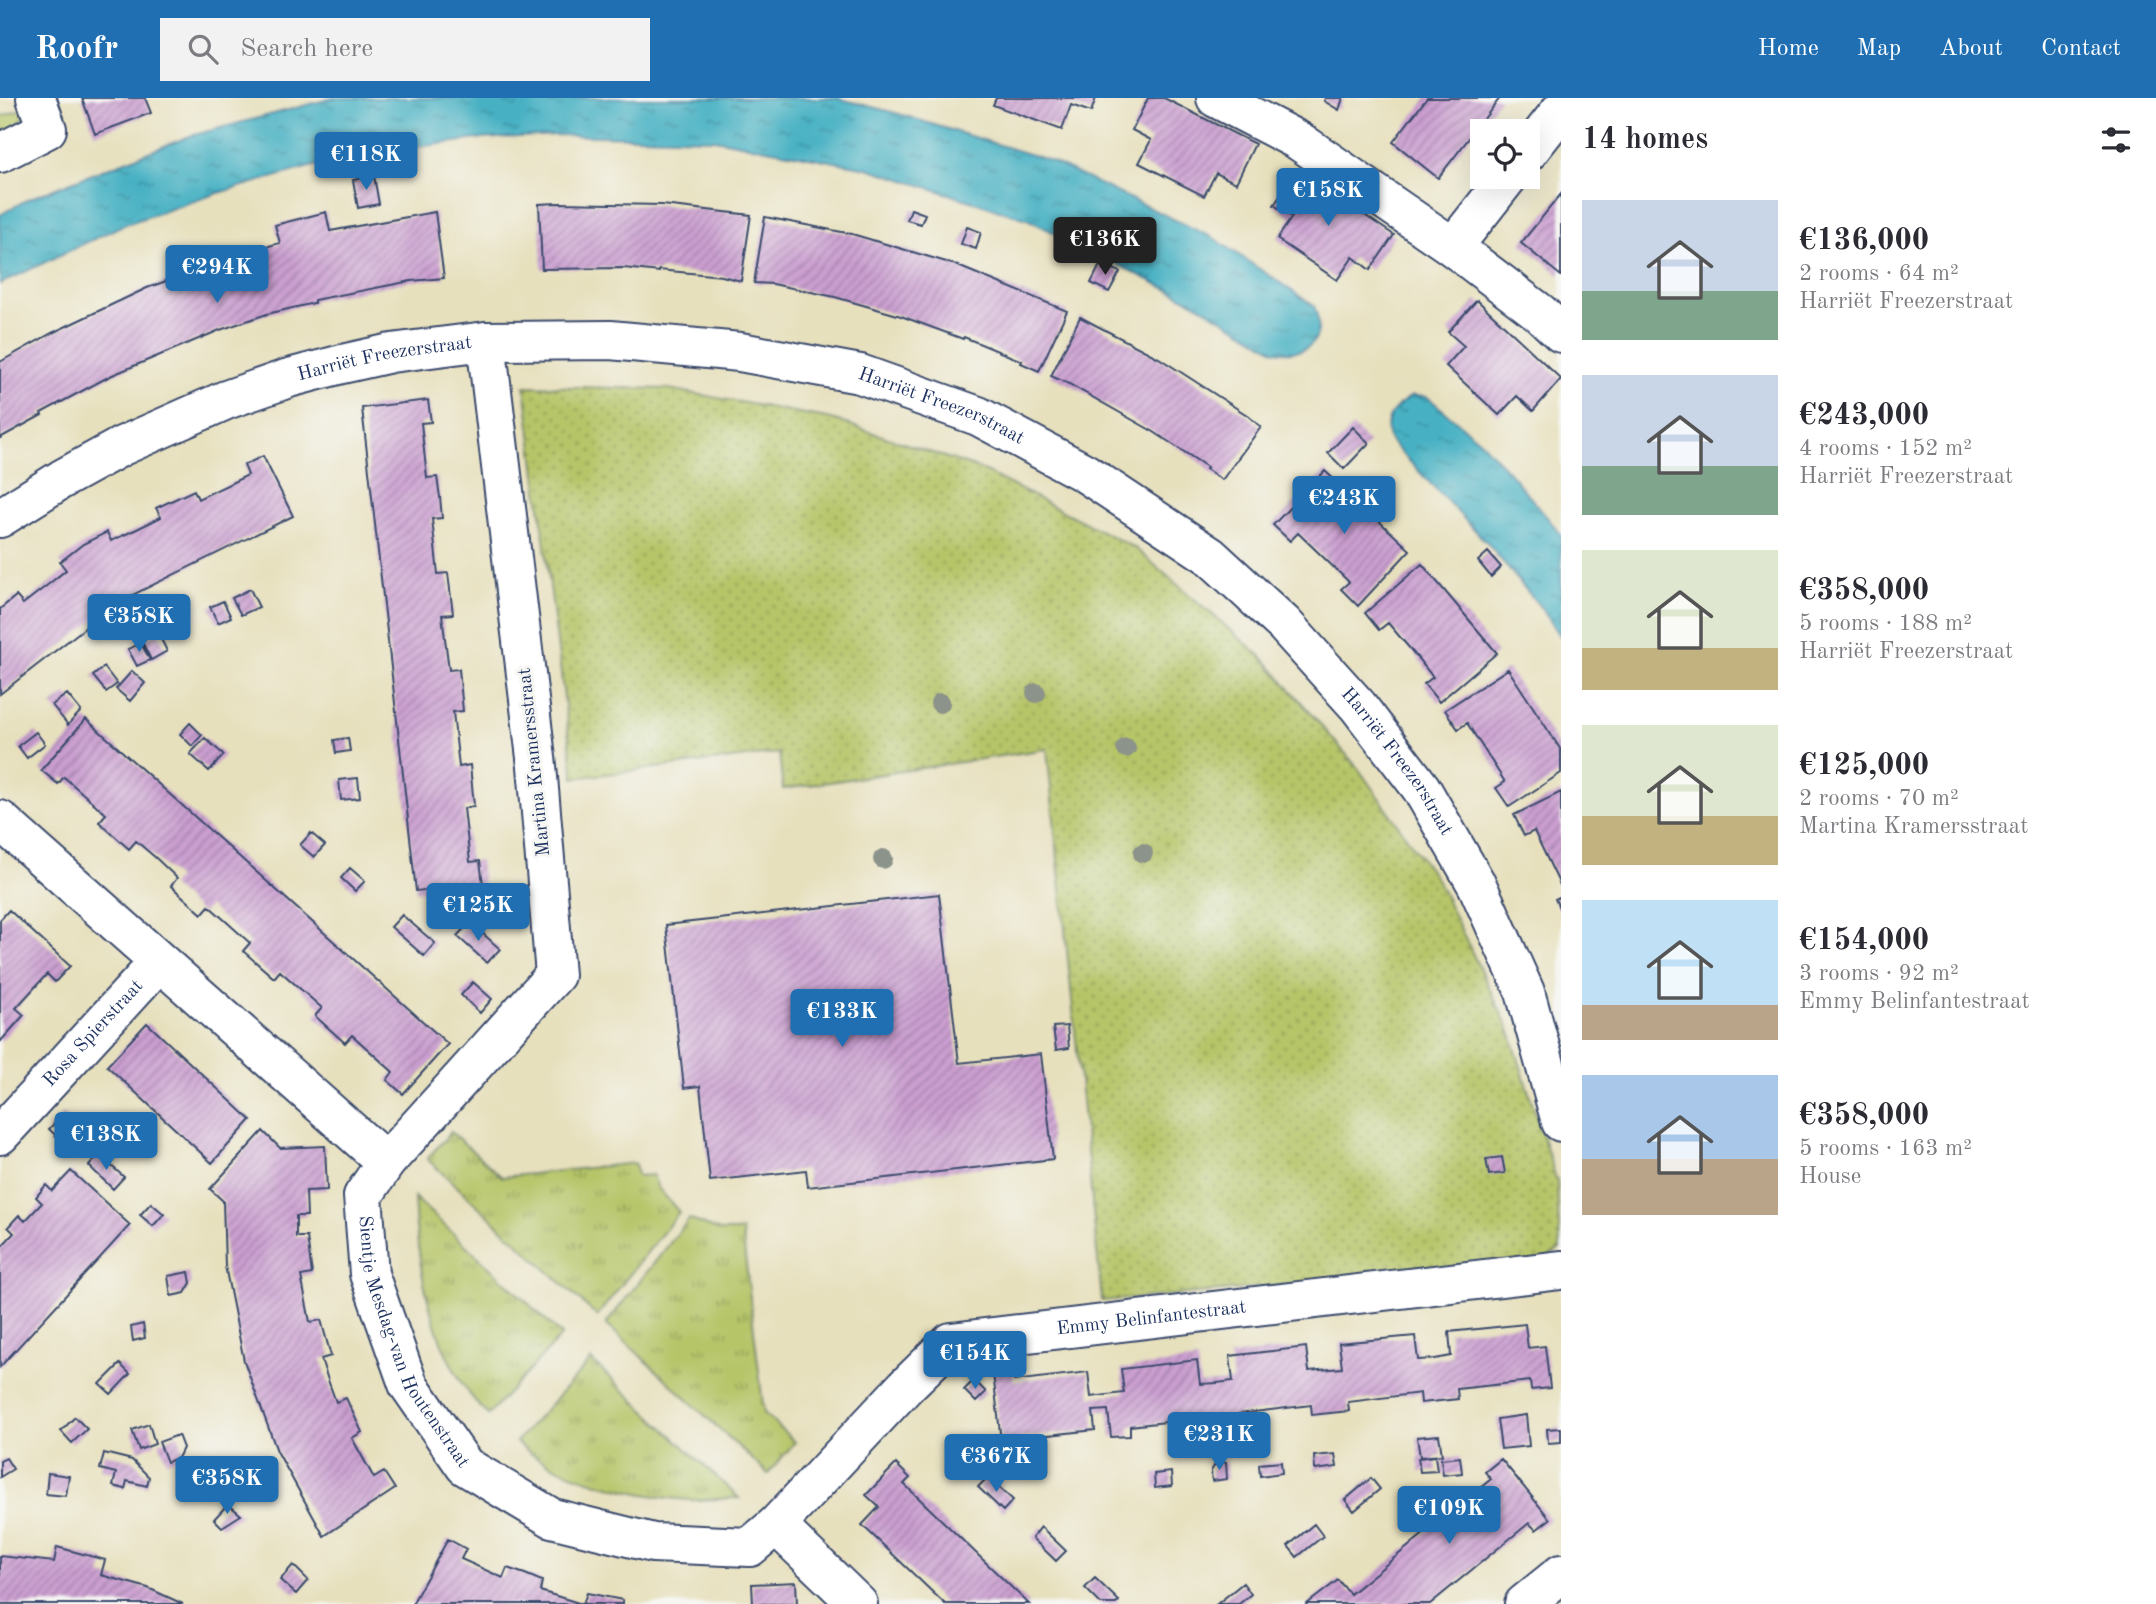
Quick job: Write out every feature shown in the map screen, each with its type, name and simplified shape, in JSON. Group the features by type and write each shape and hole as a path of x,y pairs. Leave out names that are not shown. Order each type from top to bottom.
{"street":[{"path":"0,153 47,129 36,98"},
{"path":"1216,98 1299,141 1452,247 1540,313 1561,333"},
{"path":"1540,137 1561,110"},
{"path":"1452,247 1498,189"},
{"name":"Harriët Freezerstraat","path":"0,518 122,446 226,400 289,378 342,364 391,354 486,341 610,340 740,352 860,374 978,416 1085,473 1210,556 1284,624 1358,706 1421,788 1477,885 1525,992 1561,1122"},
{"name":"Martina Kramersstraat","path":"386,1163 555,975 537,766 486,341"},
{"path":"0,820 386,1163"},
{"name":"Rosa Spierstraat","path":"0,1135 159,962"},
{"name":"Sientje Mesdag-van Houtenstraat","path":"386,1163 363,1196 369,1275 408,1384 465,1466 552,1518 653,1543 750,1547 776,1525"},
{"name":"Emmy Belinfantestraat","path":"776,1525 906,1386 951,1342 1561,1270"},
{"path":"776,1525 858,1604"},
{"path":"1524,1604 1561,1574"}],"green space":[{"path":"23,109 25,114 21,122 0,135 0,117"},
{"path":"525,386 669,389 832,419 980,469 1135,548 1265,660 1358,768 1438,882 1509,1029 1557,1182 1560,1249 1538,1264 1102,1301 1047,749 783,789 779,753 574,778"},
{"path":"451,1132 502,1177 635,1163 637,1176 653,1175 658,1188 679,1212 597,1316 427,1159"},
{"path":"414,1197 562,1335 488,1415 469,1393 441,1342 424,1284"},
{"path":"689,1219 720,1231 742,1231 764,1413 795,1442 768,1474 606,1324"},
{"path":"591,1360 739,1498 669,1498 598,1483 553,1466 516,1442"}],"water":[{"path":"333,98 837,98 896,113 1048,160 1214,238 1314,306 1318,328 1312,343 1306,348 1288,352 1276,351 1195,303 1027,219 867,168 714,139 557,135 478,139 403,149 310,167 215,194 123,225 0,284 0,215 28,199 190,136"},
{"path":"1412,396 1427,397 1481,442 1561,534 1561,637 1542,609 1488,544 1390,441 1387,427 1391,414"}],"building":[{"path":"82,98 145,98 151,113 95,134"},
{"path":"996,98 1096,98 1091,112 1071,105 1062,130 993,105"},
{"path":"1148,98 1164,98 1255,144 1236,183 1216,173 1204,196 1139,163 1151,140 1132,130"},
{"path":"1325,98 1343,98 1339,110 1324,101"},
{"path":"1427,98 1500,98 1484,119 1470,119 1470,137 1438,178 1393,142"},
{"path":"1298,170 1394,235 1370,270 1353,257 1337,280 1277,239 1292,217 1274,205"},
{"path":"374,176 379,204 358,208 353,180"},
{"path":"1561,194 1561,276 1521,243"},
{"path":"539,204 662,205 751,215 741,281 722,276 659,270 542,269"},
{"path":"911,209 925,214 921,224 907,220"},
{"path":"326,212 330,231 435,212 444,278 411,281 314,300 314,303 267,314 220,330 110,376 0,438 0,362 52,333 147,288 246,252 280,243 275,225"},
{"path":"765,217 852,234 953,264 1067,311 1039,371 964,337 963,339 901,316 835,297 773,284 754,283"},
{"path":"967,227 981,232 976,249 961,244"},
{"path":"1101,263 1120,272 1109,292 1091,283"},
{"path":"1477,300 1561,379 1533,411 1517,396 1499,415 1446,366 1464,346 1448,332"},
{"path":"1080,317 1159,358 1261,427 1222,480 1154,432 1051,376"},
{"path":"428,400 431,422 421,423 427,478 437,477 440,497 442,518 432,519 438,574 448,573 453,614 442,615 449,670 459,669 463,711 453,712 459,767 470,765 474,806 464,808 470,862 480,861 483,884 416,891 362,408"},
{"path":"1353,427 1369,443 1344,469 1328,453"},
{"path":"263,456 293,516 118,602 0,694 0,609 16,596 23,604 45,587 66,570 60,562 83,544 107,532 111,541 161,517 156,508 194,490 198,499 248,475 244,465"},
{"path":"1325,471 1410,550 1358,606 1341,589 1349,582 1298,533 1290,541 1273,525"},
{"path":"1488,552 1501,567 1491,577 1478,561"},
{"path":"1422,564 1497,653 1439,702 1424,684 1433,677 1411,650 1388,623 1379,630 1365,613"},
{"path":"250,589 259,607 241,615 232,598"},
{"path":"223,601 231,617 218,623 210,607"},
{"path":"158,633 167,651 151,660 141,640"},
{"path":"141,643 150,660 137,666 128,649"},
{"path":"104,667 117,684 106,692 93,676"},
{"path":"1508,669 1561,750 1561,773 1509,807 1496,788 1505,782 1467,723 1458,729 1445,710"},
{"path":"132,671 145,683 130,701 116,689"},
{"path":"67,694 81,711 68,725 52,705"},
{"path":"86,719 448,1044 403,1094 387,1080 393,1072 352,1035 345,1043 315,1016 322,1008 280,971 274,978 243,951 250,943 209,906 202,914 171,886 177,878 157,859 136,841 129,849 99,822 106,814 64,777 58,784 41,770"},
{"path":"190,723 202,735 192,746 180,734"},
{"path":"36,732 45,744 27,758 18,746"},
{"path":"205,738 224,755 209,771 190,754"},
{"path":"348,738 350,751 336,753 334,740"},
{"path":"358,778 360,798 341,800 339,780"},
{"path":"1561,792 1561,887 1534,831 1524,836 1514,815"},
{"path":"311,833 325,845 314,857 300,845"},
{"path":"350,868 365,881 355,891 341,878"},
{"path":"939,894 959,1063 1041,1054 1053,1159 808,1187 806,1170 710,1181 700,1086 684,1088 666,925"},
{"path":"1561,896 1561,912 1555,899"},
{"path":"9,910 70,966 55,982 47,974 16,1008 24,1015 0,1042 0,920"},
{"path":"402,915 435,943 424,956 391,927"},
{"path":"470,922 500,949 487,963 457,936"},
{"path":"473,982 492,999 480,1013 461,995"},
{"path":"147,1023 251,1120 212,1163 107,1066"},
{"path":"1067,1026 1069,1048 1056,1050 1053,1027"},
{"path":"63,1114 89,1139 75,1154 49,1129"},
{"path":"263,1131 280,1148 325,1146 327,1190 306,1191 307,1216 296,1216 296,1237 307,1237 312,1274 301,1276 310,1322 321,1320 331,1356 321,1359 336,1402 346,1398 362,1432 352,1438 374,1478 384,1472 395,1489 324,1536 277,1451 244,1361 225,1266 223,1201 210,1189"},
{"path":"99,1155 124,1177 113,1189 89,1166"},
{"path":"1502,1157 1505,1173 1489,1175 1486,1159"},
{"path":"71,1171 130,1225 0,1367 0,1248 14,1233 8,1227 19,1215 25,1221 42,1203 36,1197 46,1185 52,1191"},
{"path":"151,1203 164,1214 153,1226 140,1215"},
{"path":"189,1272 191,1283 185,1293 171,1296 168,1276"},
{"path":"143,1324 145,1338 133,1341 131,1327"},
{"path":"1525,1324 1528,1348 1545,1346 1550,1388 1531,1390 1530,1381 1457,1389 1458,1399 1421,1403 1420,1393 1348,1402 1349,1411 1312,1415 1311,1405 1238,1414 1239,1423 1221,1426 1203,1427 1202,1418 1130,1426 1130,1436 1111,1437 1108,1410 1093,1411 1095,1430 1020,1438 1021,1448 1002,1450 993,1373 1013,1371 1014,1381 1088,1372 1091,1397 1124,1393 1121,1369 1197,1360 1200,1384 1217,1383 1233,1381 1230,1356 1306,1347 1309,1371 1342,1368 1339,1343 1415,1336 1418,1360 1435,1359 1451,1356 1449,1332"},
{"path":"120,1364 130,1374 111,1394 100,1384"},
{"path":"974,1380 986,1392 976,1402 964,1390"},
{"path":"1526,1415 1529,1446 1501,1449 1497,1419"},
{"path":"75,1417 87,1429 72,1443 61,1431"},
{"path":"149,1424 155,1444 139,1450 132,1430"},
{"path":"1561,1428 1561,1442 1548,1443 1547,1429"},
{"path":"178,1435 183,1448 178,1458 167,1462 159,1442"},
{"path":"1439,1435 1442,1455 1420,1457 1417,1437"},
{"path":"104,1453 132,1460 149,1477 147,1486 127,1481 125,1489 113,1486 116,1473 100,1469"},
{"path":"1335,1454 1337,1467 1315,1470 1314,1456"},
{"path":"1435,1456 1437,1471 1420,1472 1418,1458"},
{"path":"1460,1457 1462,1473 1443,1475 1441,1459"},
{"path":"6,1458 13,1469 0,1477 0,1461"},
{"path":"1501,1459 1550,1519 1536,1530 1529,1523 1430,1604 1307,1604 1338,1580 1350,1594 1491,1479 1485,1472"},
{"path":"1226,1462 1227,1479 1212,1481 1211,1471 1216,1463"},
{"path":"1281,1462 1282,1473 1260,1476 1259,1464"},
{"path":"896,1464 910,1478 904,1484 1029,1604 945,1604 862,1525 879,1507 866,1495"},
{"path":"1171,1472 1172,1486 1155,1488 1154,1474"},
{"path":"48,1473 69,1476 66,1496 46,1494"},
{"path":"988,1477 1013,1500 1003,1511 978,1487"},
{"path":"1371,1478 1380,1489 1354,1511 1345,1500"},
{"path":"228,1504 241,1515 222,1527 214,1519"},
{"path":"1314,1524 1323,1536 1297,1557 1288,1546"},
{"path":"1041,1527 1066,1551 1056,1561 1032,1538"},
{"path":"448,1539 466,1549 461,1559 503,1578 507,1568 525,1574 542,1581 540,1591 582,1604 412,1604"},
{"path":"57,1547 105,1560 101,1575 148,1588 183,1604 0,1604 0,1556 54,1562"},
{"path":"293,1565 308,1580 296,1594 280,1580"},
{"path":"1095,1578 1119,1601 1116,1604 1101,1604 1085,1588"},
{"path":"796,1582 797,1604 753,1604 752,1584"},
{"path":"1243,1583 1251,1594 1239,1604 1217,1604"},
{"path":"587,1593 623,1600 623,1604 583,1604"}]}
